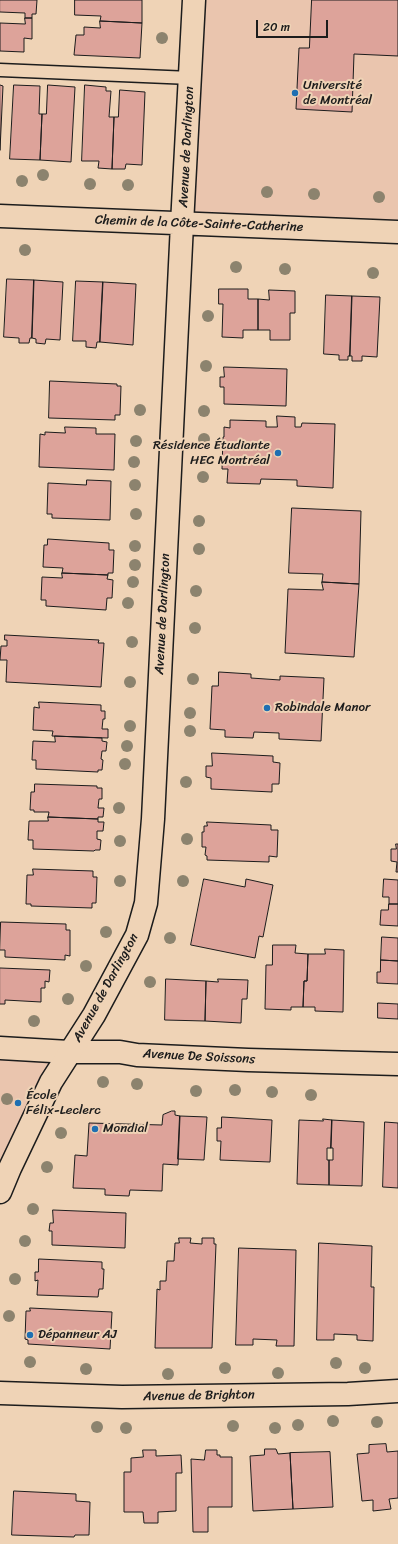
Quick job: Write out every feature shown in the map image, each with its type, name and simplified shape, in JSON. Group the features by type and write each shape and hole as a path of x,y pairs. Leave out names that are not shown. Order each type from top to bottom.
{"street":[{"name":"Avenue de Darlington","path":"0,1192 51,1082 94,1015 137,935 146,903 153,819 194,0"},
{"name":"Chemin de la Côte-Sainte-Catherine","path":"0,216 398,232"},
{"name":"Avenue De Soissons","path":"0,1048 69,1052 120,1052 137,1055 248,1060 398,1064"},
{"name":"Avenue de Brighton","path":"0,1393 122,1397 348,1394 398,1391"}],"lane":[{"path":"0,70 191,78"}],"shaded area":[{"name":"Université de Montréal","path":"198,0 398,0 398,232 182,224"},
{"name":"École Félix-Leclerc","path":"0,1051 66,1053 0,1176"}],"building":[{"path":"0,0 37,0 36,14 32,14 32,18 25,18 25,13 0,12"},
{"path":"75,0 142,0 142,23 100,21 101,16 75,15"},
{"path":"312,0 398,0 398,56 354,54 352,112 296,109 299,48 309,48"},
{"path":"25,18 32,18 32,39 24,38 24,52 0,51 0,23 25,24"},
{"path":"100,21 142,23 140,58 74,55 76,35 84,35 84,27 100,28"},
{"path":"0,85 3,86 0,150"},
{"path":"14,85 40,86 39,114 42,114 40,160 10,159"},
{"path":"48,85 75,87 71,162 40,160 42,114 46,114"},
{"path":"85,85 106,87 106,91 111,91 109,117 114,117 112,169 98,168 99,161 82,161"},
{"path":"120,90 145,92 142,165 126,164 125,169 112,169 114,117 118,117"},
{"path":"7,279 34,280 32,338 30,338 29,343 19,343 19,338 4,337"},
{"path":"34,280 63,282 60,340 46,339 45,344 36,343 36,339 32,338"},
{"path":"76,281 103,282 100,342 97,342 96,348 86,347 86,341 73,341"},
{"path":"103,282 136,284 133,345 100,342"},
{"path":"219,289 248,289 248,299 258,299 258,330 243,330 243,338 222,337 223,304 219,304"},
{"path":"269,290 295,291 295,313 290,313 290,340 270,340 270,330 258,330 258,299 269,300"},
{"path":"326,295 352,296 350,356 348,356 348,360 339,360 339,355 324,354"},
{"path":"352,296 380,297 377,357 362,356 362,361 352,361 352,356 350,356"},
{"path":"224,367 287,369 286,406 224,404 224,387 220,387 220,377 224,377"},
{"path":"50,381 117,384 117,386 121,386 120,415 115,415 115,420 49,418"},
{"name":"Résidence Étudiante HEC Montréal","path":"277,416 295,417 295,427 301,427 302,423 335,424 333,488 297,486 297,480 261,479 260,484 227,483 228,469 222,469 224,427 230,428 230,420 266,421 266,427 277,427"},
{"path":"65,427 96,428 96,434 115,434 114,470 39,467 40,434 45,435 45,432 65,433"},
{"path":"87,480 111,481 110,520 52,518 52,514 47,514 48,483 86,485"},
{"path":"292,508 361,511 359,584 322,582 323,574 289,573"},
{"path":"48,539 109,543 109,550 114,550 113,573 108,573 108,575 62,573 63,568 43,567 44,545 47,545"},
{"path":"62,573 108,575 107,579 113,580 112,598 107,598 106,610 46,606 46,600 41,600 42,577 62,578"},
{"path":"322,582 359,584 354,657 285,653 288,589 323,590"},
{"path":"5,635 99,640 98,643 104,643 101,687 6,682 7,660 0,660 1,646 7,646"},
{"name":"Robindale Manor","path":"219,672 251,674 251,678 280,680 280,676 324,678 321,741 279,739 279,733 254,732 253,738 225,737 225,730 210,729 212,686 218,686"},
{"path":"39,702 101,705 101,711 105,711 105,719 103,719 102,729 108,729 108,738 52,736 53,731 33,730 34,707 39,708"},
{"path":"55,736 102,738 102,741 107,742 106,751 102,751 102,770 98,770 98,772 36,769 36,760 32,760 33,741 55,742"},
{"path":"212,753 273,756 273,762 280,763 279,784 272,784 272,792 211,789 211,778 206,777 206,766 212,766"},
{"path":"35,784 97,786 97,788 102,788 102,799 99,799 98,808 104,808 103,817 98,817 98,819 48,817 49,812 34,812 34,810 30,810 31,792 34,792"},
{"path":"48,817 98,819 98,822 104,822 103,831 97,831 97,839 101,840 100,850 33,849 33,840 28,840 29,821 48,821"},
{"path":"207,822 271,825 271,830 278,830 277,857 269,856 269,862 207,860 207,856 205,855 206,847 202,847 202,832 204,832 204,826 207,826"},
{"path":"396,844 398,844 398,872 396,872 397,862 391,861 391,849 396,849"},
{"path":"33,869 93,871 93,877 97,877 96,903 92,903 92,908 31,906 31,904 26,904 27,875 33,875"},
{"path":"204,879 245,887 246,879 273,885 263,937 259,936 255,958 191,945"},
{"path":"384,879 398,880 398,904 389,904 389,897 383,897"},
{"path":"389,904 398,904 398,926 380,925 381,910 388,910"},
{"path":"1,922 66,924 66,930 70,930 70,956 65,955 65,960 5,957 5,950 0,950"},
{"path":"382,937 398,938 398,961 381,960"},
{"path":"273,945 296,945 295,953 308,954 307,981 304,981 303,1007 291,1007 291,1010 265,1009 266,965 272,965"},
{"path":"325,949 344,950 343,1012 315,1011 315,1007 303,1007 304,981 307,981 308,954 325,954"},
{"path":"381,960 398,961 398,984 377,983 377,972 380,972"},
{"path":"0,968 50,970 49,982 45,981 45,988 41,988 41,1002 5,1000 5,1004 0,1004"},
{"path":"166,979 206,981 205,1021 165,1020"},
{"path":"218,979 248,980 247,999 242,999 241,1023 205,1021 206,981 218,982"},
{"path":"378,1003 398,1004 398,1019 378,1018"},
{"path":"175,1111 175,1115 180,1116 178,1165 163,1164 162,1191 130,1190 129,1196 105,1195 105,1189 73,1188 75,1155 87,1156 89,1123 162,1125 163,1115"},
{"path":"180,1116 207,1117 204,1160 178,1159"},
{"path":"222,1117 272,1120 270,1162 220,1160 221,1141 217,1141 217,1128 221,1128"},
{"path":"323,1119 332,1120 331,1148 327,1148 327,1160 329,1160 329,1185 297,1184 299,1120 323,1121"},
{"path":"332,1120 364,1122 362,1186 329,1185 329,1160 333,1160 333,1148 331,1148"},
{"path":"385,1122 398,1123 398,1188 383,1187"},
{"path":"53,1210 126,1213 125,1248 52,1245 52,1231 49,1231 50,1223 53,1223"},
{"path":"179,1238 191,1238 190,1243 202,1244 202,1238 214,1238 214,1244 216,1244 212,1348 155,1348 157,1289 160,1290 160,1281 166,1281 167,1261 174,1261 175,1243 179,1243"},
{"path":"319,1243 372,1246 371,1287 374,1287 373,1341 357,1340 357,1335 334,1334 334,1340 317,1340"},
{"path":"239,1248 296,1250 294,1346 276,1346 277,1340 253,1339 253,1345 236,1345"},
{"path":"39,1259 102,1262 102,1269 104,1269 103,1289 99,1289 98,1297 37,1295 38,1280 35,1281 35,1272 38,1272"},
{"path":"30,1308 112,1312 110,1349 28,1344 28,1340 25,1339 26,1311 30,1311"},
{"path":"386,1444 387,1452 398,1451 398,1498 389,1499 391,1509 373,1511 373,1500 362,1501 357,1454 369,1453 369,1445"},
{"path":"265,1449 276,1449 278,1454 290,1453 293,1509 253,1511 250,1456 264,1455"},
{"path":"143,1450 156,1450 156,1456 181,1455 182,1473 176,1473 176,1511 158,1512 158,1523 144,1523 143,1512 124,1512 124,1472 131,1472 131,1458 143,1457"},
{"path":"206,1450 217,1450 217,1455 220,1455 220,1457 232,1457 232,1507 208,1507 208,1532 193,1532 191,1459 204,1460"},
{"path":"330,1452 333,1507 293,1509 290,1453"},
{"path":"14,1491 76,1494 76,1501 90,1502 89,1535 75,1535 74,1537 12,1535"}],"place":[{"name":"Université de Montréal","path":"295,93"},
{"name":"Résidence Étudiante HEC Montréal","path":"278,453"},
{"name":"Robindale Manor","path":"267,708"},
{"name":"École Félix-Leclerc","path":"18,1103"},
{"name":"Mondial","path":"95,1129"},
{"name":"Dépanneur AJ","path":"30,1335"}]}
